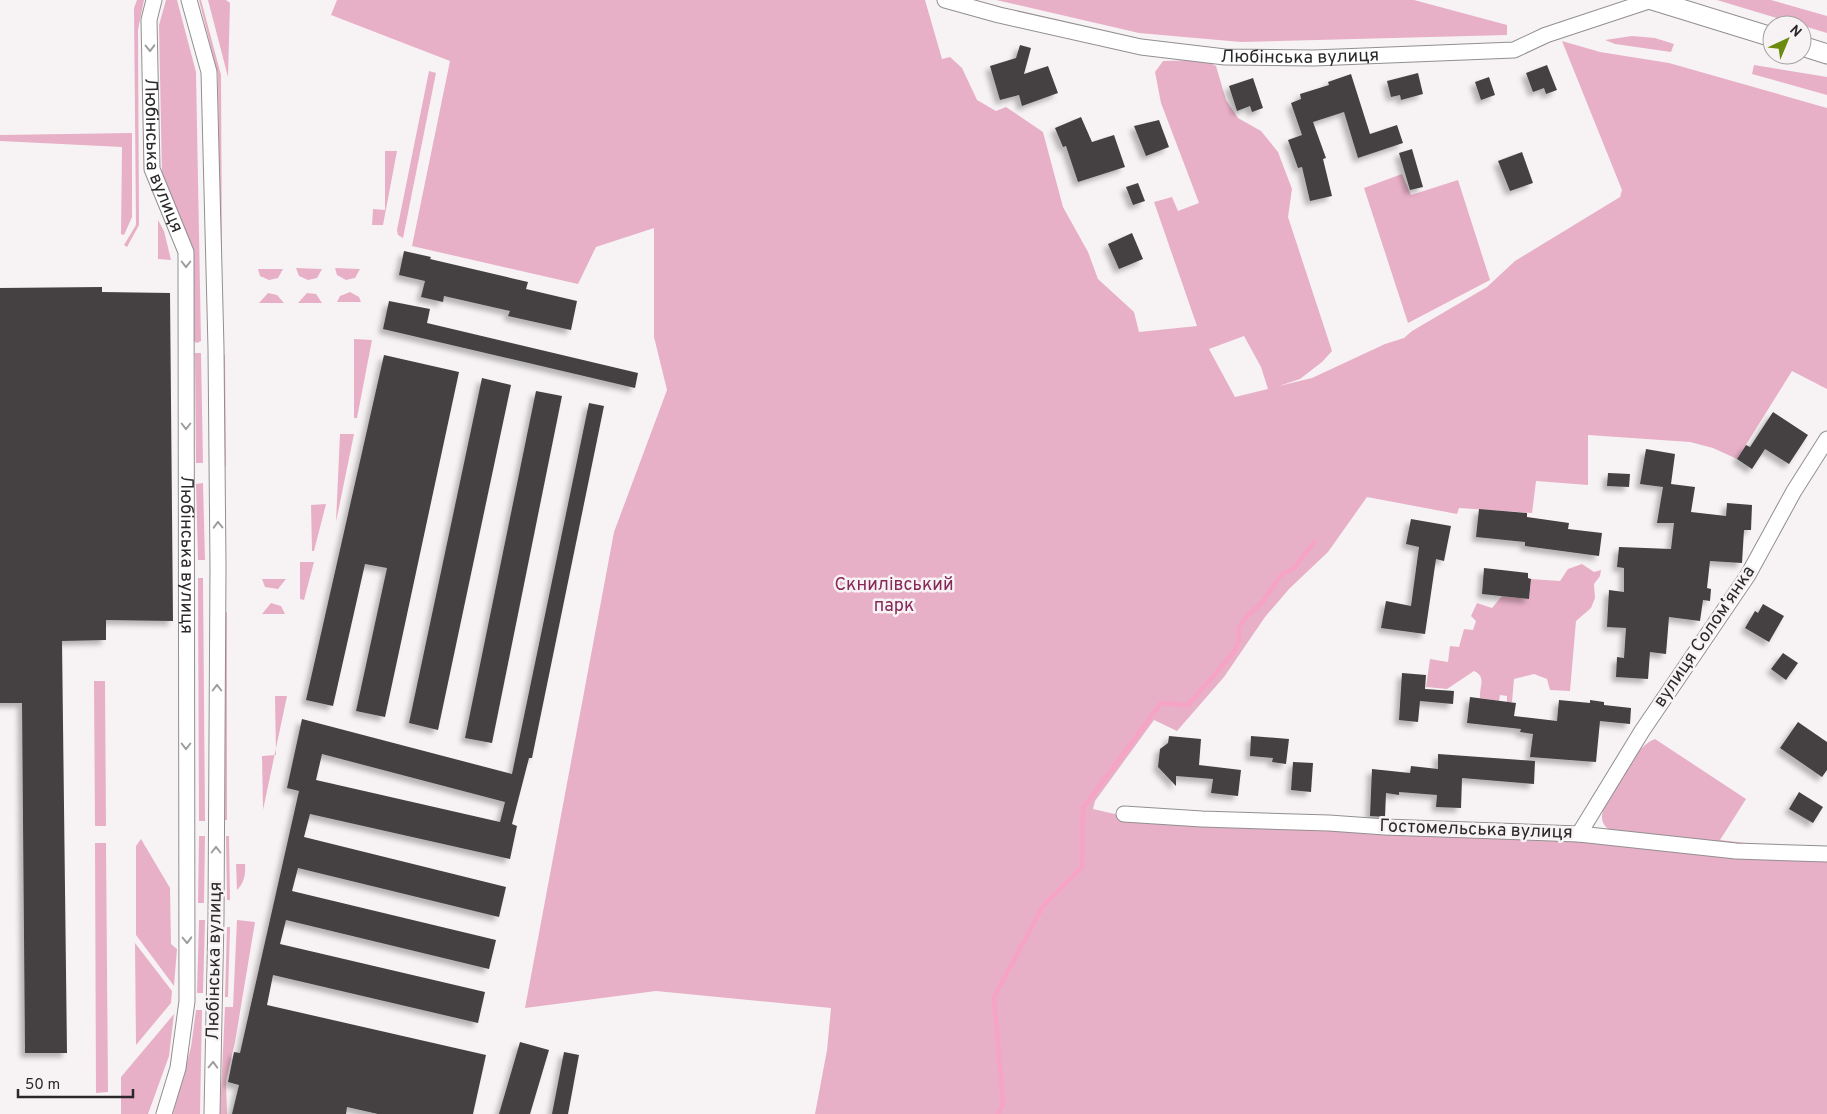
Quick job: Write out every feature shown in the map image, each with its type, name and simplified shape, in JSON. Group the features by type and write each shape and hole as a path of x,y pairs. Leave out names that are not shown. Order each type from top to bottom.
{"main road":[{"name":"Любінська вулиця","path":"1652,0 1762,34"},
{"path":"1812,49 1827,54"}],"street":[{"name":"Любінська вулиця","path":"154,0 149,20 152,169 186,252 188,1001 178,1068 164,1114"},
{"name":"Любінська вулиця","path":"189,0 209,72 216,348 218,567 216,917 212,1114"},
{"name":"Любінська вулиця","path":"945,0 999,15 1141,47 1225,57 1304,58 1514,50 1546,35 1652,0"},
{"name":"вулиця Соломʼянка","path":"1579,834 1640,734 1748,575 1794,492 1827,439"},
{"name":"Гостомельська вулиця","path":"1124,814 1202,820 1329,823 1385,827 1579,834 1736,851 1827,854"}],"green space":[{"path":"137,0 144,0 138,30 139,225 127,247 124,245 136,225 134,8"},
{"path":"166,0 177,0 196,72 201,341 197,343 194,341 192,253 162,178 159,25"},
{"path":"199,0 201,0 221,75 222,270 220,270 218,75"},
{"path":"208,0 226,0 230,3 228,77"},
{"name":"Скнилівський парк","path":"337,0 925,0 942,59 950,57 962,68 977,100 996,111 1006,107 1043,132 1063,207 1088,252 1098,279 1134,312 1139,332 1197,326 1154,202 1172,197 1178,211 1199,203 1161,103 1155,72 1163,61 1205,60 1216,66 1226,100 1238,118 1261,131 1278,152 1292,189 1288,217 1332,351 1322,362 1300,379 1279,386 1312,378 1385,344 1404,338 1412,331 1487,287 1515,261 1620,197 1622,190 1562,41 1600,52 1669,63 1827,108 1827,389 1792,371 1737,459 1713,448 1690,442 1588,435 1588,485 1536,481 1532,513 1459,508 1457,514 1367,497 1328,552 1289,589 1265,617 1224,677 1177,731 1154,720 1095,801 1093,809 1119,815 1539,841 1610,841 1827,858 1827,1114 815,1114 827,1050 831,1008 656,991 525,1008 614,532 667,390 654,337 654,228 596,247 578,284 412,246 450,61 331,15","holes":["1244,336 1261,367 1268,389 1235,397 1209,349"]},
{"path":"996,0 1414,0 1507,25 1507,35 1241,42 1139,33"},
{"path":"1717,0 1771,0 1827,16 1827,33 1812,28 1812,15 1767,15"},
{"path":"1632,36 1655,38 1674,44 1671,52 1615,44 1605,40"},
{"path":"1754,65 1827,77 1827,95 1752,74"},
{"path":"429,71 436,73 403,238 398,235 397,230"},
{"path":"132,133 132,217 124,235 121,234 122,147 0,141 0,135"},
{"path":"385,151 397,151 383,225 372,225 373,209 385,210"},
{"path":"1402,174 1411,195 1458,180 1490,280 1408,323 1364,188"},
{"path":"158,220 164,231 171,260 158,259"},
{"path":"296,268 322,269 317,278 308,280 299,276"},
{"path":"335,268 360,269 355,278 346,280 337,275"},
{"path":"258,269 283,269 278,278 269,280 260,276"},
{"path":"350,292 359,297 361,302 337,302 340,296"},
{"path":"268,293 277,295 284,303 259,303"},
{"path":"307,293 316,294 322,303 298,303"},
{"path":"354,339 372,340 357,418 354,418"},
{"path":"195,353 201,353 203,463 196,463"},
{"path":"222,355 225,355 226,466 223,466"},
{"path":"340,434 354,434 336,522"},
{"path":"203,483 205,560 198,560 196,484"},
{"path":"326,504 314,551 312,551 311,505"},
{"path":"300,562 314,562 304,600 300,599"},
{"path":"1582,564 1594,572 1601,570 1600,576 1594,584 1595,598 1591,608 1576,621 1570,691 1550,690 1547,679 1534,674 1514,679 1512,702 1507,702 1507,696 1500,695 1499,701 1480,698 1482,683 1478,673 1474,671 1447,689 1426,687 1430,659 1448,662 1450,646 1459,647 1464,629 1473,630 1476,621 1471,616 1477,603 1492,608 1502,596 1529,599 1531,579 1560,581 1568,569"},
{"path":"198,578 203,578 205,821 199,821"},
{"path":"262,579 286,579 278,589 265,587"},
{"path":"271,603 281,606 285,614 262,614"},
{"path":"227,612 227,820 224,820 223,613"},
{"path":"94,681 105,681 106,826 95,826"},
{"path":"275,696 287,696 276,749"},
{"path":"1655,739 1746,799 1720,840 1755,844 1755,847 1616,834 1606,827 1602,817 1614,785 1639,751"},
{"path":"275,755 263,810 262,756"},
{"path":"199,836 205,836 204,903 198,903"},
{"path":"226,836 229,836 230,900 227,900"},
{"path":"141,839 170,888 171,944 177,949 174,986 136,935 136,846"},
{"path":"95,843 106,843 108,1092 96,1093"},
{"path":"236,864 245,864 245,875 237,890"},
{"path":"199,920 205,920 203,993 197,993"},
{"path":"237,920 255,922 235,1042 226,1081 227,1114 220,1114 225,1007 233,1007"},
{"path":"227,927 230,927 228,997 225,997"},
{"path":"135,943 172,991 171,1003 136,1045"},
{"path":"196,1010 202,1010 200,1114 173,1114 191,1047"},
{"path":"174,1014 169,1056 148,1114 121,1114 121,1077"}],"building":[{"path":"1020,45 1031,48 1024,74 1048,66 1058,93 1022,106 1019,95 1000,100 990,66 1016,58"},
{"path":"1547,65 1557,90 1546,94 1544,88 1533,92 1526,73"},
{"path":"1418,73 1423,94 1401,100 1400,95 1391,97 1387,81"},
{"path":"1351,74 1370,134 1397,125 1403,143 1358,158 1344,112 1313,122 1326,158 1323,159 1332,196 1310,201 1302,167 1298,168 1288,140 1302,135 1291,103 1301,99 1300,94 1329,85 1328,82"},
{"path":"1489,77 1495,95 1481,100 1475,82"},
{"path":"1253,78 1263,108 1252,112 1250,106 1237,111 1229,86"},
{"path":"1081,117 1092,142 1114,135 1125,167 1078,182 1066,146 1063,147 1055,128"},
{"path":"1159,120 1169,147 1146,156 1134,126"},
{"path":"1412,149 1423,187 1410,190 1399,153"},
{"path":"1522,152 1533,183 1510,191 1498,161"},
{"path":"1138,183 1145,201 1133,205 1126,187"},
{"path":"1132,233 1143,259 1119,269 1108,244"},
{"path":"404,251 528,282 526,289 577,301 571,330 508,316 510,311 444,296 443,302 421,297 425,281 399,275"},
{"path":"102,287 102,292 170,293 173,621 106,620 106,640 62,641 67,1053 25,1053 22,703 0,703 0,288"},
{"path":"389,301 430,309 427,323 638,373 635,388 383,329"},
{"path":"384,355 459,372 385,717 356,711 387,568 365,564 333,706 306,700"},
{"path":"482,378 511,385 438,730 409,723"},
{"path":"536,391 562,396 492,743 465,738"},
{"path":"589,403 604,406 532,758 529,758 512,824 517,826 510,859 310,814 304,837 506,887 499,917 298,868 292,891 496,940 489,969 286,920 280,944 485,992 478,1023 273,975 267,1005 486,1055 473,1114 378,1114 347,1107 346,1114 232,1114 239,1085 228,1082 234,1052 240,1053 299,791 287,788 302,719 512,774","holes":["322,754 505,802 500,822 316,780"]},
{"path":"1773,412 1808,435 1789,464 1765,449 1752,469 1737,459 1746,445 1750,447"},
{"path":"1646,449 1675,454 1671,484 1695,487 1691,512 1726,516 1727,503 1752,505 1751,530 1744,530 1742,563 1710,561 1707,588 1711,589 1710,601 1703,600 1700,621 1669,617 1666,654 1650,652 1648,679 1616,677 1617,657 1624,658 1626,628 1607,627 1609,590 1624,592 1624,568 1617,567 1619,547 1671,549 1674,523 1657,523 1663,487 1640,484"},
{"path":"1608,473 1630,474 1629,487 1607,486"},
{"path":"1479,509 1527,513 1527,517 1569,523 1568,529 1602,533 1599,556 1525,546 1525,542 1476,537"},
{"path":"1411,519 1451,526 1444,561 1436,559 1425,634 1381,628 1386,601 1411,606 1419,547 1406,544"},
{"path":"1484,568 1528,573 1528,578 1531,579 1529,599 1482,594"},
{"path":"1763,604 1784,616 1769,642 1745,628 1755,611 1758,613"},
{"path":"1783,653 1798,663 1786,680 1771,669"},
{"path":"1402,673 1426,675 1425,689 1454,691 1453,704 1420,701 1418,722 1399,720"},
{"path":"1470,697 1516,703 1514,716 1557,721 1559,700 1590,703 1590,700 1604,702 1604,705 1631,708 1630,724 1600,721 1596,762 1530,757 1533,734 1520,732 1521,729 1467,723"},
{"path":"1798,722 1827,742 1827,770 1822,777 1780,748"},
{"path":"1169,736 1201,739 1199,765 1241,770 1238,796 1211,793 1213,779 1176,776 1176,786 1158,767 1160,749 1168,743"},
{"path":"1251,736 1289,739 1286,764 1272,762 1273,758 1250,756"},
{"path":"1438,754 1535,761 1534,784 1462,778 1461,808 1436,807 1437,795 1399,792 1399,795 1386,793 1385,817 1370,816 1372,769 1410,773 1411,766 1438,769"},
{"path":"1293,762 1313,763 1311,792 1291,790"},
{"path":"1799,792 1823,807 1813,823 1789,809"},
{"path":"520,1042 549,1050 530,1114 499,1114"},
{"path":"564,1052 579,1055 568,1114 552,1114"}],"waterway":[{"path":"998,1114 1003,1103 994,997 1043,906 1082,867 1083,808 1161,703 1188,705 1234,652 1239,640 1239,627 1249,614 1262,603 1281,575 1294,568 1314,542"}]}
